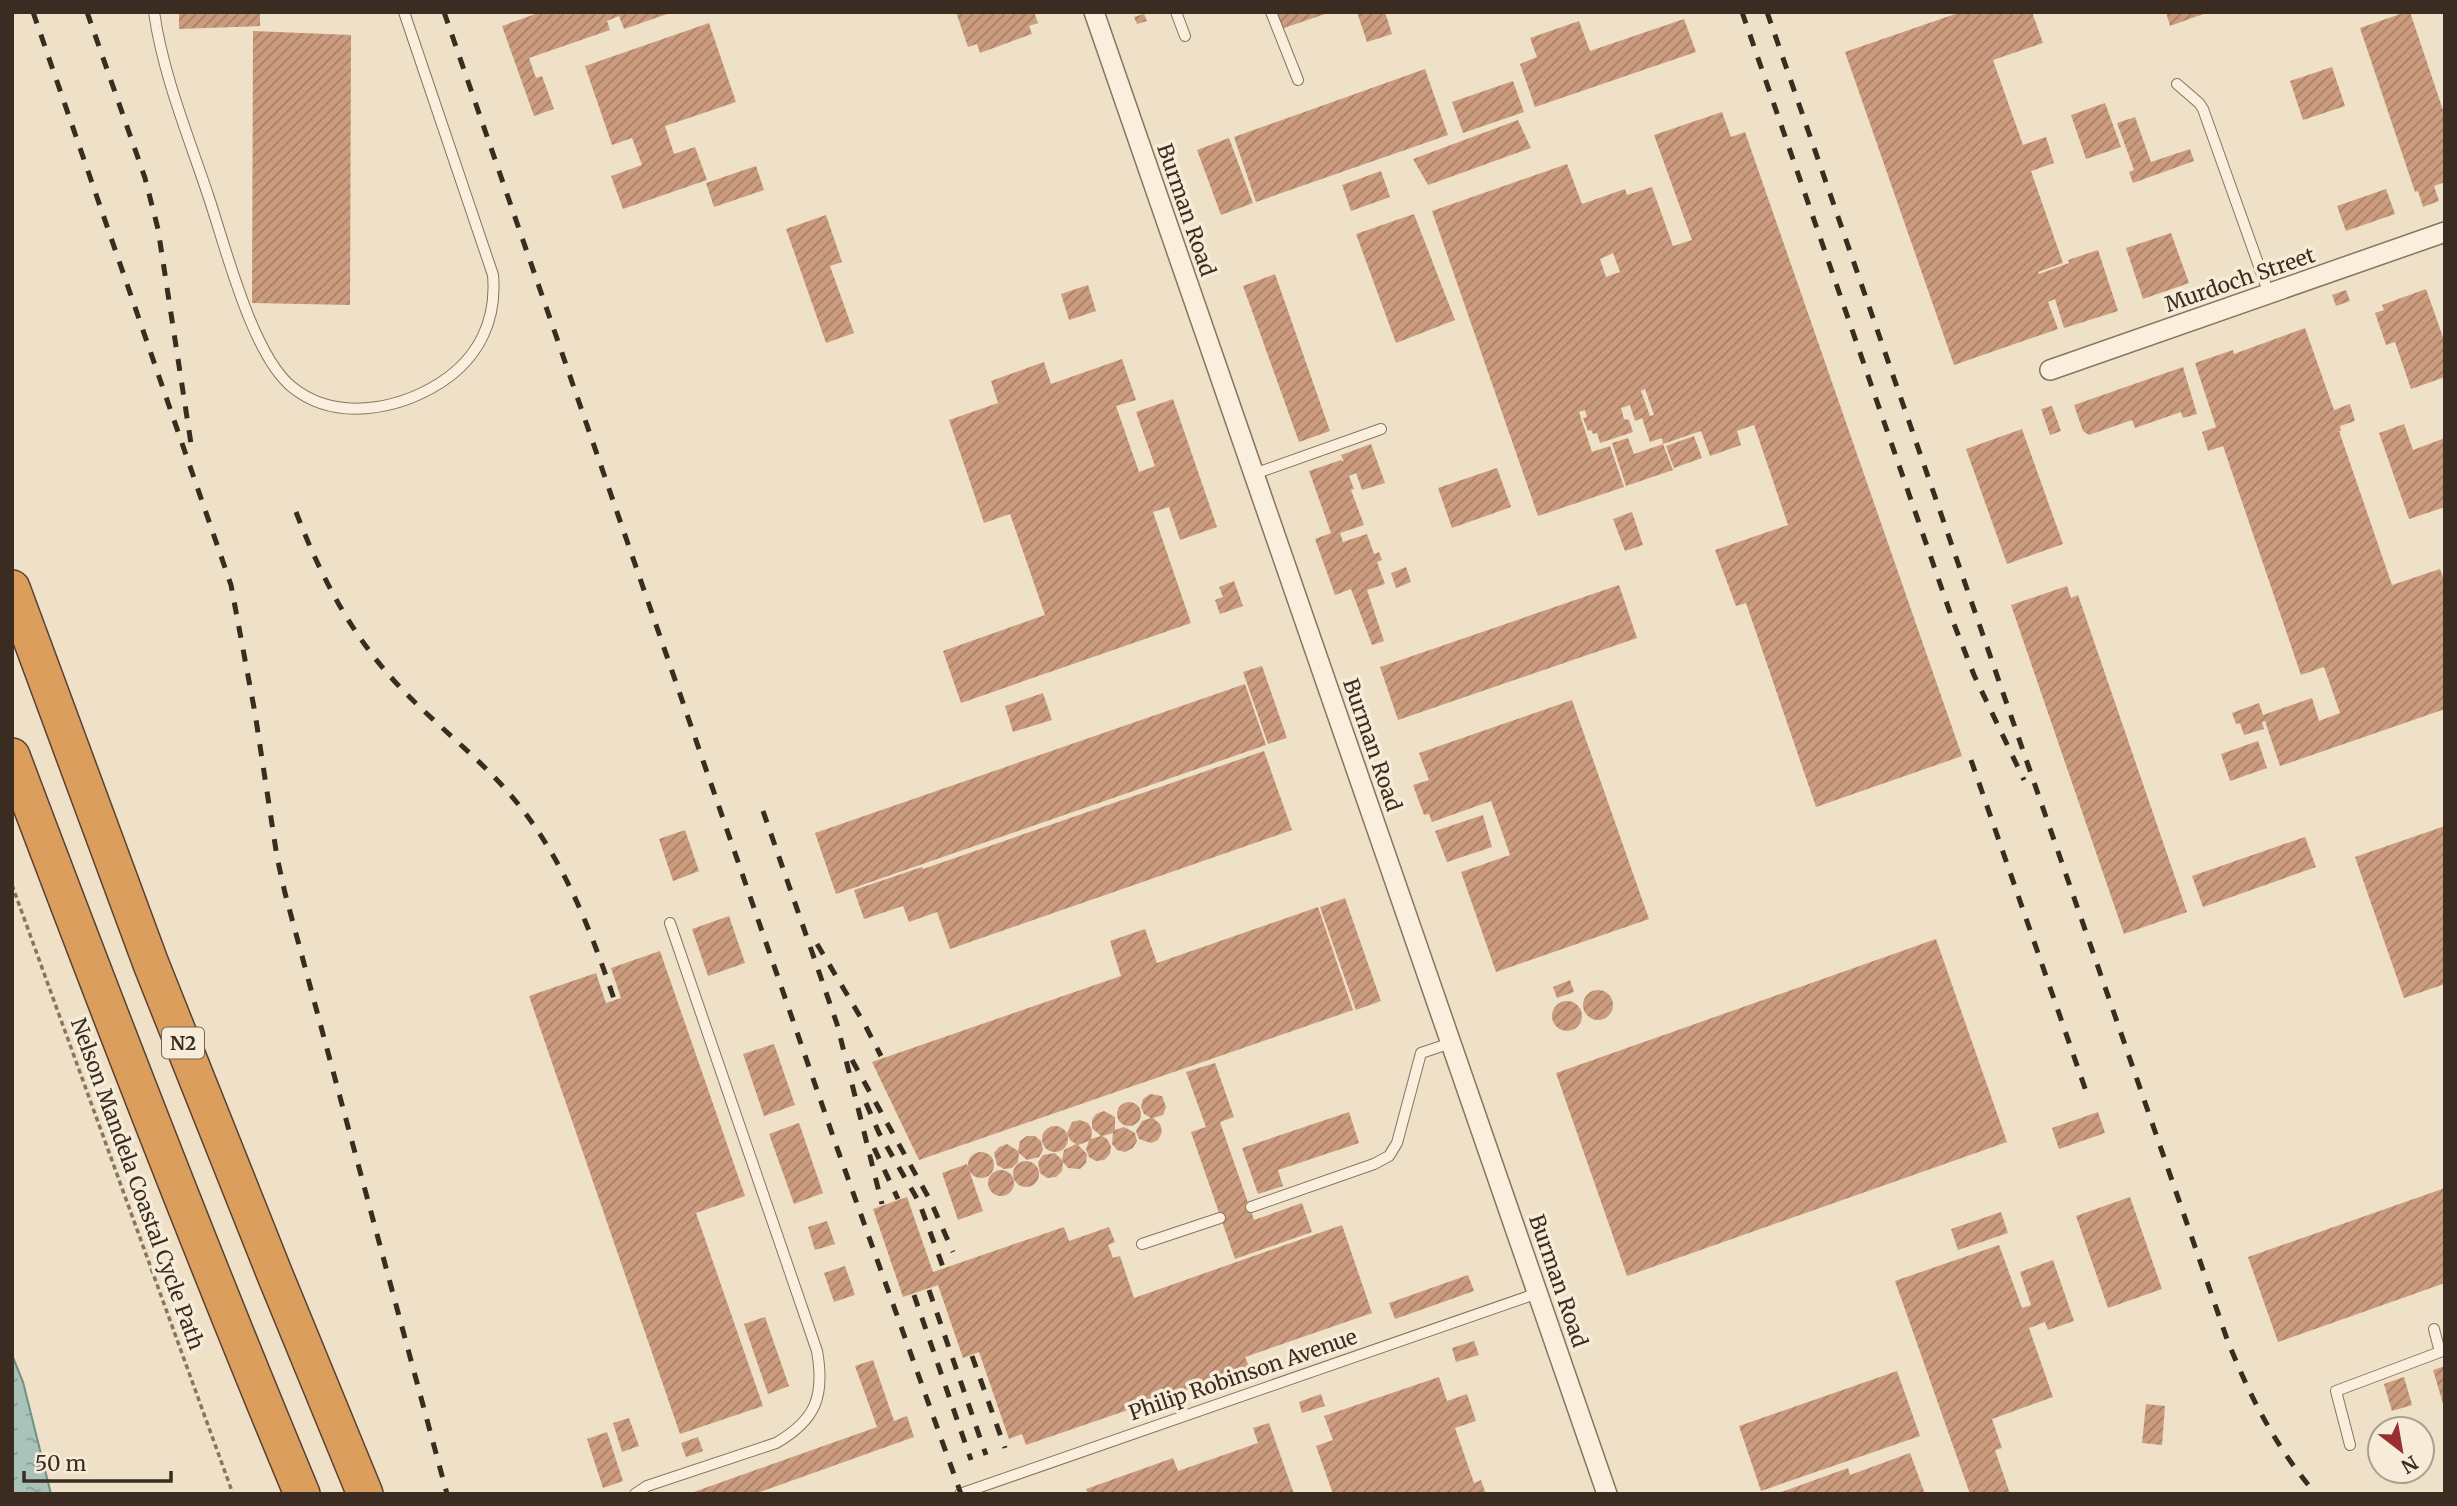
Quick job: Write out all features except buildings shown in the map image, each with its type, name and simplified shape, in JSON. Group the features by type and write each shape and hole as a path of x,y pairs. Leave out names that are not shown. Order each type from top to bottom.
{"highway":[{"name":"N2","path":"12,588 156,977 365,1494"},
{"path":"12,756 238,1340 302,1494"}],"street":[{"name":"Burman Road","path":"1094,12 1607,1494"},
{"name":"Murdoch Street","path":"2050,370 2445,232"}],"lane":[{"path":"154,12 158,39 172,88 244,301 266,354 289,385 302,394 341,407 371,408 396,404 426,392 466,363 478,348 486,330 494,293 493,275 404,12"},
{"path":"1176,12 1185,36"},
{"path":"1271,12 1298,80"},
{"path":"2177,84 2203,109 2269,294"},
{"path":"1254,474 1381,429"},
{"path":"635,1494 647,1486 776,1443 788,1436 799,1428 814,1408 821,1377 817,1351 670,923"},
{"path":"1251,1207 1374,1164 1389,1156 1396,1143 1421,1053 1451,1043"},
{"path":"1142,1244 1220,1217"},
{"name":"Philip Robinson Avenue","path":"960,1494 1538,1293"},
{"path":"2350,1445 2336,1391 2440,1352 2434,1329"}],"path":[{"name":"Nelson Mandela Coastal Cycle Path","path":"12,886 233,1494"}],"water":[{"path":"12,1355 23,1382 51,1494 12,1494"}],"railway":[{"path":"33,12 231,585 285,893 447,1494"},
{"path":"87,12 145,178 158,229 192,450"},
{"path":"444,12 836,1145 961,1494"},
{"path":"1742,12 1954,624 1974,675 2024,780"},
{"path":"1767,12 2227,1339 2276,1440 2316,1494"},
{"path":"296,512 315,559 338,603 381,666 493,776 538,831 576,900 614,999"},
{"path":"1971,760 2087,1094"},
{"path":"763,811 837,1024 882,1204"},
{"path":"817,944 881,1056"},
{"path":"852,1060 931,1202 953,1252"},
{"path":"866,1103 879,1133 919,1202 943,1267"},
{"path":"874,1148 898,1199"},
{"path":"929,1290 986,1455"},
{"path":"914,1295 971,1460"},
{"path":"972,1356 1005,1448"}]}
